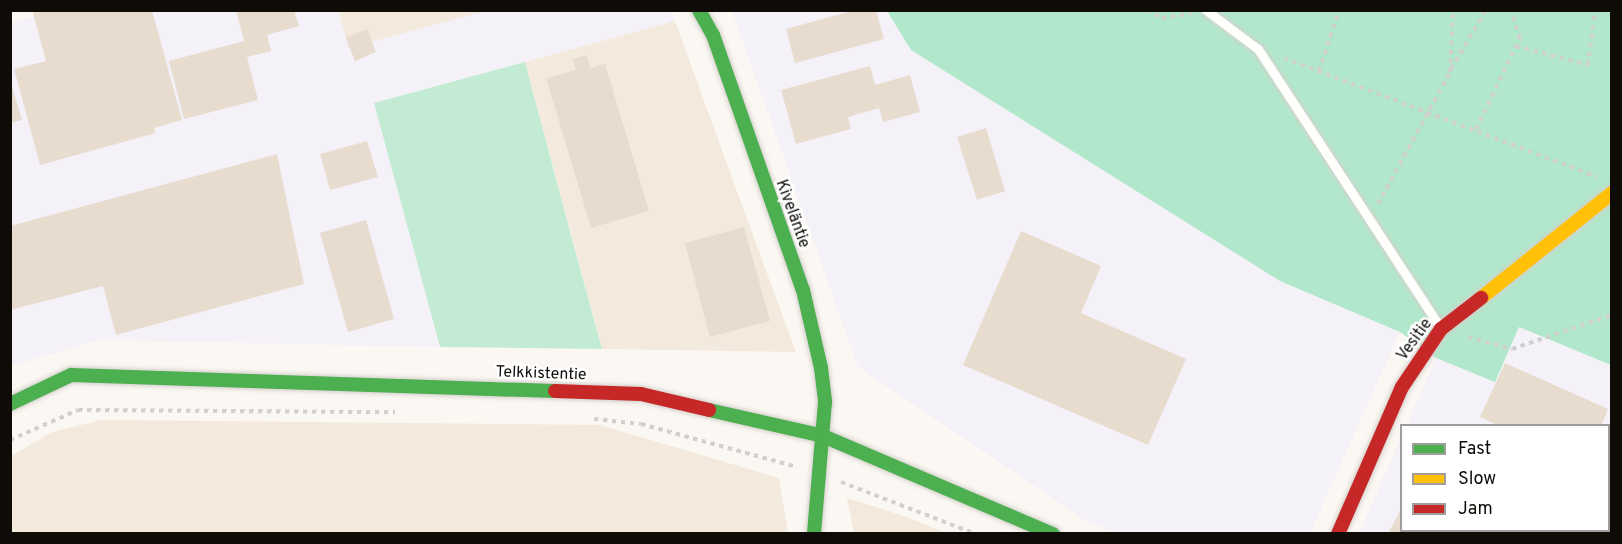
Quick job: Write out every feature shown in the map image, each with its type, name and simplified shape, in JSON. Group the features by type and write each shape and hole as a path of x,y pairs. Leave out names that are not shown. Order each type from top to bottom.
{"street":[{"name":"Kiveläntie","path":"699,10 803,290 825,402 823,436 815,472 814,534"},
{"name":"Vesitie","path":"1338,534 1402,387 1441,329 1611,193"},
{"name":"Telkkistentie","path":"10,404 71,375 641,394 823,436 1053,534"}],"lane":[{"path":"1205,10 1258,49 1441,329"}],"path":[{"path":"1147,10 1162,18 1205,10"},
{"path":"1319,71 1340,10"},
{"path":"1450,72 1453,10"},
{"path":"1369,219 1432,111 1450,72 1486,10"},
{"path":"1476,129 1520,38 1512,10"},
{"path":"1516,46 1588,65 1595,10"},
{"path":"1258,49 1432,111 1601,178"},
{"path":"1441,329 1512,349 1611,315"},
{"path":"10,440 78,410 406,412"},
{"path":"582,418 641,424 815,472 976,534"}],"shaded area":[{"path":"55,10 671,11 675,21 374,103 440,347 99,340 11,366 11,23"},
{"path":"338,10 485,11 349,48"},
{"path":"732,11 887,11 911,50 1286,284 1400,332 1310,533 1115,533 1083,519 858,367"},
{"path":"675,21 796,352 602,349 525,62"},
{"path":"1519,327 1611,365 1611,533 1359,534 1400,440 1400,532 1610,532 1610,424 1407,424 1436,358"},
{"path":"101,420 600,425 779,478 788,533 11,533 11,456 52,432"},
{"path":"847,498 904,516 946,533 854,533"}],"green space":[{"path":"887,11 1611,11 1611,365 1519,327 1495,382 1436,358 1400,332 1280,281 911,50"},
{"path":"525,62 602,349 440,347 374,103"}],"building":[{"path":"43,10 152,10 182,120 154,128 156,133 40,165 14,69 46,61 33,13"},
{"path":"236,10 294,10 299,26 267,35 271,51 247,57 258,100 184,119 169,61 244,41"},
{"path":"855,10 876,10 884,39 795,63 786,29"},
{"path":"367,29 376,52 355,61 346,38"},
{"path":"587,55 590,68 605,64 649,211 591,228 546,78 576,70 573,59"},
{"path":"870,66 875,85 910,75 920,112 883,122 879,108 848,117 851,129 796,144 781,90"},
{"path":"10,80 22,120 10,123"},
{"path":"986,128 1005,191 977,200 957,137"},
{"path":"367,141 378,177 330,190 320,154"},
{"path":"277,154 304,284 116,335 103,286 10,310 10,226"},
{"path":"366,220 394,319 348,332 320,233"},
{"path":"744,227 770,321 710,337 685,243"},
{"path":"1021,231 1101,266 1081,313 1186,359 1148,445 963,365"},
{"path":"1505,363 1608,409 1602,424 1496,424 1480,417"},
{"path":"1400,511 1400,532 1422,532 1388,534"},
{"path":"1552,532 1598,532 1601,534 1552,534"}],"traffic: fast":[{"path":"699,10 713,35 803,290 821,368 825,402 814,534"},
{"path":"10,404 71,375 555,391"},
{"path":"709,410 823,436 1053,534"}],"traffic: slow":[{"path":"1481,298 1612,193"}],"traffic: jam":[{"path":"1338,534 1402,387 1441,329 1481,298"},
{"path":"555,391 641,394 709,410"}]}
